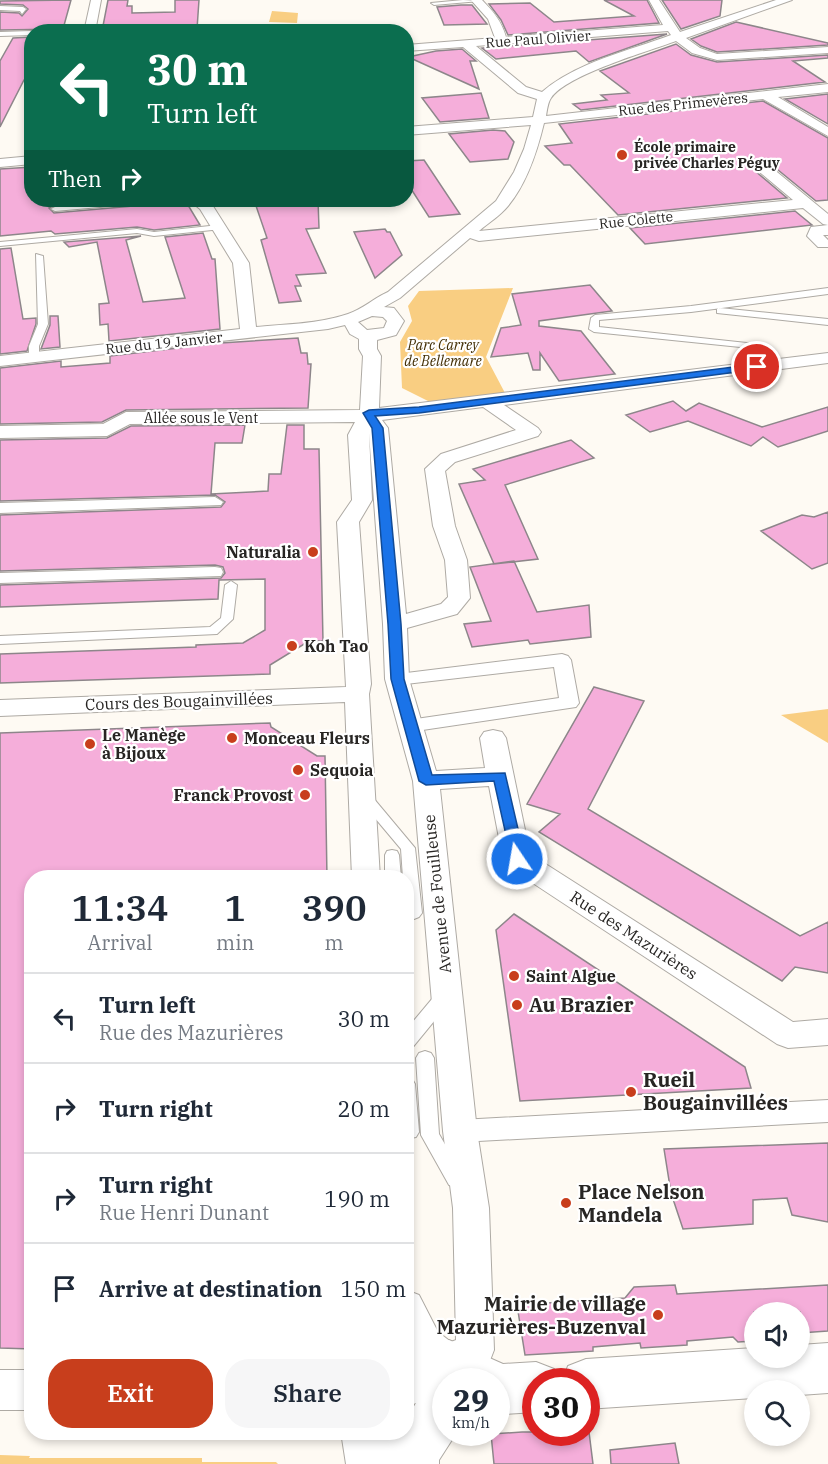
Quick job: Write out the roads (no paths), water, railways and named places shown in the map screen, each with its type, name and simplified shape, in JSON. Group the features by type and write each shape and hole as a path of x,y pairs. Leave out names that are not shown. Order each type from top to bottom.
{"street":[{"path":"91,24 96,0"},
{"path":"654,0 669,28 702,55 717,57 828,50"},
{"path":"376,335 360,333 359,319 379,302 394,295 506,198 521,172 544,97 574,75 749,11 787,0"},
{"path":"477,1 485,8 499,30 501,41"},
{"name":"Rue Paul Olivier","path":"414,47 669,28"},
{"path":"466,44 522,90 544,97"},
{"path":"814,51 828,60"},
{"name":"Rue des Primevères","path":"414,130 828,88"},
{"path":"765,95 828,132"},
{"path":"0,163 24,161"},
{"path":"761,166 828,221"},
{"name":"Rue Colette","path":"468,233 479,236 805,203"},
{"path":"207,207 241,263 246,324 250,333"},
{"path":"388,312 395,304 394,295"},
{"name":"Rue du 19 Janvier","path":"0,361 328,324 388,312"},
{"name":"Avenue de Fouilleuse","path":"366,870 357,694 359,684 348,522 362,500 358,435 369,413 372,356 381,349 376,335 397,324 396,319 388,312"},
{"name":"Allée sous le Vent","path":"0,432 106,430 126,418 343,417 369,413 393,413 828,358"},
{"path":"395,624 449,609 459,598 456,560 444,526 435,469 448,458 531,432 487,401"},
{"name":"Avenue de Fouilleuse","path":"369,413 378,428 395,624 397,679 426,781 460,1131 470,1201 475,1350 460,1368"},
{"path":"0,508 215,502"},
{"path":"0,578 215,573"},
{"path":"397,679 562,660 569,703 409,726"},
{"name":"Cours des Bougainvillées","path":"0,708 357,694"},
{"name":"Rue des Mazurières","path":"493,738 517,859 788,1035 828,1032"},
{"path":"426,781 500,776"},
{"path":"460,1131 828,1111"},
{"path":"414,1324 438,1368"},
{"path":"600,1383 828,1368"},
{"path":"0,1390 24,1390"},
{"name":"Avenue de Fouilleuse","path":"414,1430 432,1404"},
{"name":"Avenue de Fouilleuse","path":"379,1440 398,1453 407,1440"}],"lane":[{"path":"434,3 477,1"},
{"path":"0,8 18,7 22,9 22,12"},
{"path":"0,34 24,33"},
{"path":"56,209 78,207"},
{"path":"0,239 216,223"},
{"path":"0,244 137,231 154,234 216,223"},
{"path":"34,358 34,346 43,324 39,256"},
{"path":"771,365 753,346 594,329 595,318 691,309 828,291"},
{"path":"691,309 828,322"},
{"path":"0,640 213,631 227,619 231,585"},
{"path":"362,795 408,848 410,870"},
{"path":"392,855 393,870"},
{"path":"414,1033 448,993"},
{"path":"425,1058 430,1135 470,1201"}],"place":[{"name":"École primaire privée Charles Péguy","path":"622,155"},
{"name":"Naturalia","path":"313,552"},
{"name":"Koh Tao","path":"292,646"},
{"name":"Monceau Fleurs","path":"232,738"},
{"name":"Le Manège à Bijoux","path":"90,744"},
{"name":"Sequoia","path":"298,770"},
{"name":"Franck Provost","path":"305,795"},
{"name":"Saint Algue","path":"514,976"},
{"name":"Au Brazier","path":"517,1005"},
{"name":"Rueil Bougainvillées","path":"631,1092"},
{"name":"Place Nelson Mandela","path":"566,1203"},
{"name":"Mairie de village Mazurières-Buzenval","path":"658,1315"}],"park label":[{"name":"Parc Carrey de Bellemare","path":"443,354"}]}
